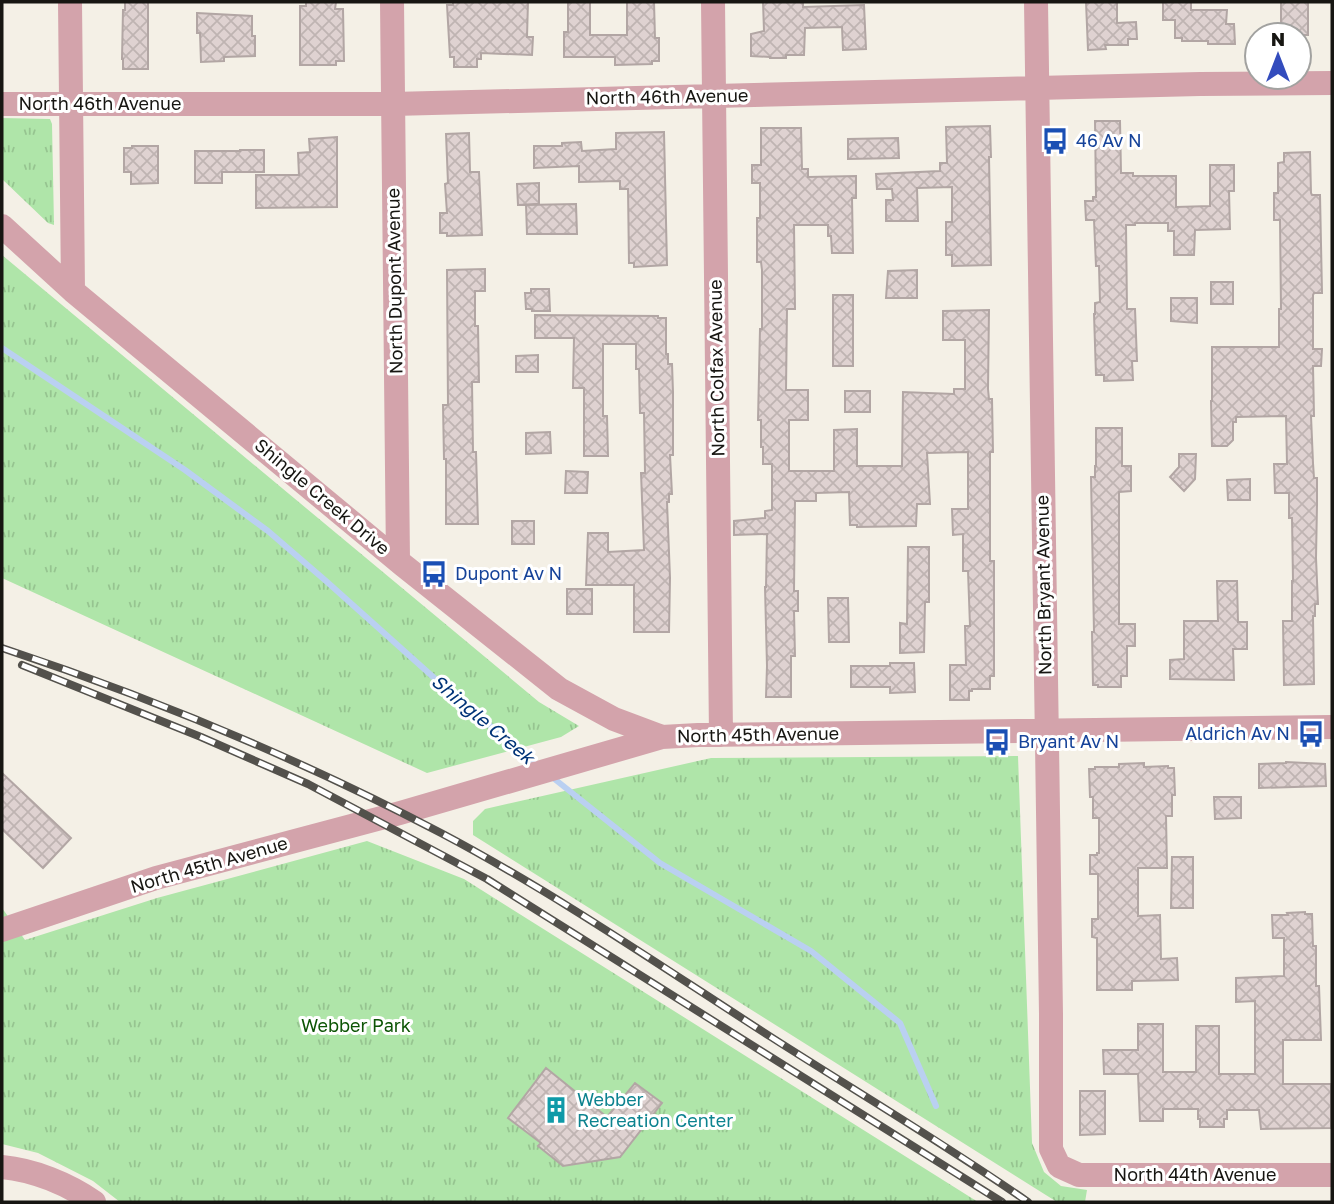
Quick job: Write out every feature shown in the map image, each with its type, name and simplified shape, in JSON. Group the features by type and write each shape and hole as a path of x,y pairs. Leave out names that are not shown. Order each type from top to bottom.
{"street":[{"path":"70,2 73,291"},
{"name":"North Dupont Avenue","path":"392,2 398,561"},
{"name":"North Colfax Avenue","path":"713,2 721,735"},
{"name":"North Bryant Avenue","path":"1035,2 1051,1149 1059,1166"},
{"name":"North 46th Avenue","path":"2,104 393,104 1200,83 1332,83"},
{"name":"Shingle Creek Drive","path":"2,226 73,291 398,561 559,689 614,719 662,737"},
{"name":"North 45th Avenue","path":"2,930 156,878 464,795 662,737 1332,727"},
{"name":"North 44th Avenue","path":"1059,1166 1079,1175 1332,1175"},
{"path":"2,1167 53,1179 93,1201"}],"green space":[{"path":"2,118 50,119 54,225 48,223 2,179"},
{"path":"2,255 539,702 579,726 561,737 427,773 2,578"},
{"path":"1018,756 1032,1143 1044,1172 1061,1186 1087,1190 1085,1202 1057,1202 473,835 473,821 485,809 711,758"},
{"name":"Webber Park","path":"367,841 464,879 978,1202 120,1202 93,1181 38,1153 2,1144 2,908 25,940 157,898"}],"building":[{"path":"125,2 148,2 148,69 123,69"},
{"path":"306,2 336,2 335,9 343,9 344,61 336,61 336,65 300,65 300,6 306,6"},
{"path":"453,2 528,2 527,37 533,37 532,55 481,53 481,59 477,59 477,67 454,67 454,57 450,57 447,5 453,5"},
{"path":"568,2 590,2 590,35 627,35 627,2 654,2 659,61 652,61 652,64 615,65 615,57 564,57 564,32 568,32"},
{"path":"763,2 803,2 803,7 864,5 866,49 843,50 842,27 805,28 804,55 786,55 786,58 751,56 751,34 764,31"},
{"path":"1086,2 1117,2 1117,23 1136,22 1137,39 1128,39 1128,45 1105,45 1106,49 1088,50"},
{"path":"1163,2 1191,2 1191,10 1227,10 1226,24 1234,24 1235,44 1208,44 1208,41 1182,41 1182,38 1175,38 1175,20 1163,20"},
{"path":"1281,2 1308,2 1308,21 1281,21"},
{"path":"197,13 252,16 255,56 224,57 224,61 201,62"},
{"path":"1095,121 1120,121 1121,173 1133,173 1133,176 1176,176 1176,207 1210,206 1210,165 1234,165 1234,191 1229,191 1230,229 1195,230 1194,255 1174,255 1174,231 1168,231 1168,223 1126,225 1127,309 1135,309 1137,361 1132,361 1133,380 1104,381 1104,375 1096,375 1094,314 1095,303 1100,302 1099,266 1096,266 1094,220 1086,220 1085,201 1093,201 1093,197 1096,197"},
{"path":"990,126 991,265 952,266 952,255 946,255 946,222 952,222 952,187 917,188 918,221 886,221 886,200 893,200 892,189 877,189 876,174 940,171 940,163 947,163 946,127"},
{"path":"761,128 801,128 802,169 808,169 808,177 856,176 856,198 852,198 853,253 832,253 828,225 794,225 795,309 787,309 786,390 808,390 808,420 789,420 789,471 834,471 834,430 857,429 857,466 902,466 903,392 954,394 954,389 965,389 965,340 943,340 943,311 989,310 988,389 989,399 992,399 993,452 990,452 990,561 994,561 994,676 990,676 990,689 972,689 969,691 969,700 950,700 950,665 966,665 965,626 970,626 968,571 963,571 963,534 953,535 952,509 968,509 968,452 927,453 930,504 917,504 916,526 850,525 849,492 816,493 816,501 795,501 794,591 798,591 798,611 794,611 795,656 791,656 791,697 766,697 767,534 734,535 734,521 765,518 765,511 772,510 772,464 763,464 761,420 758,420 762,329 762,270 761,262 757,262 760,183 752,183 752,165 761,165"},
{"path":"664,132 667,265 634,267 634,263 629,263 628,189 620,189 620,181 579,182 579,166 534,168 534,146 562,146 562,143 581,142 582,151 616,149 616,133"},
{"path":"469,133 470,172 479,172 482,235 447,236 447,233 440,233 440,213 447,213 446,134"},
{"path":"337,137 337,207 256,208 256,175 299,175 298,153 310,152 309,139"},
{"path":"898,138 899,158 848,159 848,139"},
{"path":"158,146 158,183 131,184 131,172 124,172 124,148"},
{"path":"264,150 264,172 222,172 222,183 195,183 195,151"},
{"path":"1310,152 1311,193 1320,195 1322,293 1313,295 1313,349 1322,349 1321,366 1313,366 1314,416 1311,416 1314,478 1317,478 1318,604 1315,604 1313,616 1314,684 1284,685 1283,621 1292,621 1292,518 1289,518 1289,493 1275,493 1274,464 1287,464 1286,416 1236,417 1236,422 1233,422 1233,440 1227,446 1212,446 1212,347 1279,347 1280,220 1274,220 1274,193 1278,193 1278,163 1284,162 1284,153"},
{"path":"539,183 539,204 518,205 517,184"},
{"path":"576,204 577,234 527,234 526,205"},
{"path":"485,269 485,291 475,291 479,382 472,382 478,524 446,524 443,405 448,405 447,270"},
{"path":"917,270 917,298 886,298 888,271"},
{"path":"1211,282 1233,282 1233,304 1211,304"},
{"path":"531,289 549,289 550,311 526,309 525,293 531,293"},
{"path":"833,295 853,295 853,366 833,366"},
{"path":"1171,298 1197,298 1197,323 1171,321"},
{"path":"535,315 666,318 666,354 668,364 672,364 673,392 673,455 670,455 672,494 669,494 667,502 669,632 634,632 634,585 586,585 588,533 608,533 608,552 644,550 641,473 645,473 644,413 640,413 636,344 603,344 603,416 607,416 608,456 584,456 584,388 573,388 574,338 535,338"},
{"path":"538,355 538,372 516,372 516,356"},
{"path":"845,391 870,391 870,412 845,412"},
{"path":"1096,428 1122,428 1122,466 1131,466 1131,491 1119,492 1119,624 1135,624 1135,646 1127,646 1127,676 1121,676 1121,687 1093,685 1091,477 1095,477"},
{"path":"550,432 551,453 526,454 526,433"},
{"path":"1179,454 1196,454 1195,479 1184,491 1170,477 1179,467"},
{"path":"566,471 588,472 587,493 565,493"},
{"path":"1250,479 1250,500 1228,500 1227,480"},
{"path":"512,521 534,521 534,544 512,544"},
{"path":"908,547 929,547 929,602 925,602 924,652 900,653 900,623 907,624"},
{"path":"1217,581 1237,581 1238,622 1247,622 1247,649 1233,649 1234,680 1170,679 1170,660 1184,659 1184,621 1218,621"},
{"path":"567,589 592,589 592,614 567,614"},
{"path":"828,598 848,598 849,642 829,642"},
{"path":"890,663 914,663 915,692 890,693 890,687 851,687 851,666 890,666"},
{"path":"1144,763 1144,767 1174,768 1175,795 1172,795 1172,816 1166,816 1167,868 1138,868 1138,916 1160,915 1161,959 1177,958 1178,980 1132,981 1132,990 1097,990 1097,938 1092,937 1092,919 1098,919 1098,874 1090,874 1090,855 1099,853 1099,818 1093,818 1089,769"},
{"path":"1259,764 1325,764 1326,786 1259,788"},
{"path":"2,773 71,838 43,868 2,829"},
{"path":"1214,797 1241,797 1241,818 1215,819"},
{"path":"1172,857 1193,857 1193,908 1171,908"},
{"path":"1305,912 1312,914 1313,946 1316,946 1316,986 1319,986 1321,1040 1283,1040 1283,1084 1331,1084 1331,1128 1261,1129 1259,1110 1227,1110 1224,1127 1200,1127 1198,1109 1163,1109 1163,1121 1140,1121 1138,1074 1104,1074 1103,1050 1138,1050 1138,1024 1163,1024 1163,1072 1196,1072 1196,1026 1219,1026 1219,1074 1255,1074 1255,1001 1236,1002 1236,978 1284,976 1284,938 1273,938 1272,915"},
{"name":"Webber Recreation Center","path":"546,1068 607,1117 635,1083 662,1103 620,1157 563,1166 538,1146 541,1143 508,1118"},
{"path":"1080,1091 1105,1091 1105,1134 1080,1135"}],"waterway":[{"name":"Shingle Creek","path":"2,348 185,470 268,531 460,701 538,765"},
{"name":"Shingle Creek","path":"552,777 660,863 811,951 900,1023 936,1106"}],"railway":[{"path":"2,648 170,709 280,755 441,833 608,931 1028,1202"},
{"path":"22,665 201,737 308,784 487,879 1002,1202"}],"place":[{"name":"46 Av N","path":"1055,141"},
{"name":"Dupont Av N","path":"434,574"},
{"name":"Aldrich Av N","path":"1311,734"},
{"name":"Bryant Av N","path":"997,742"},
{"name":"Webber Recreation Center","path":"556,1110"}]}
